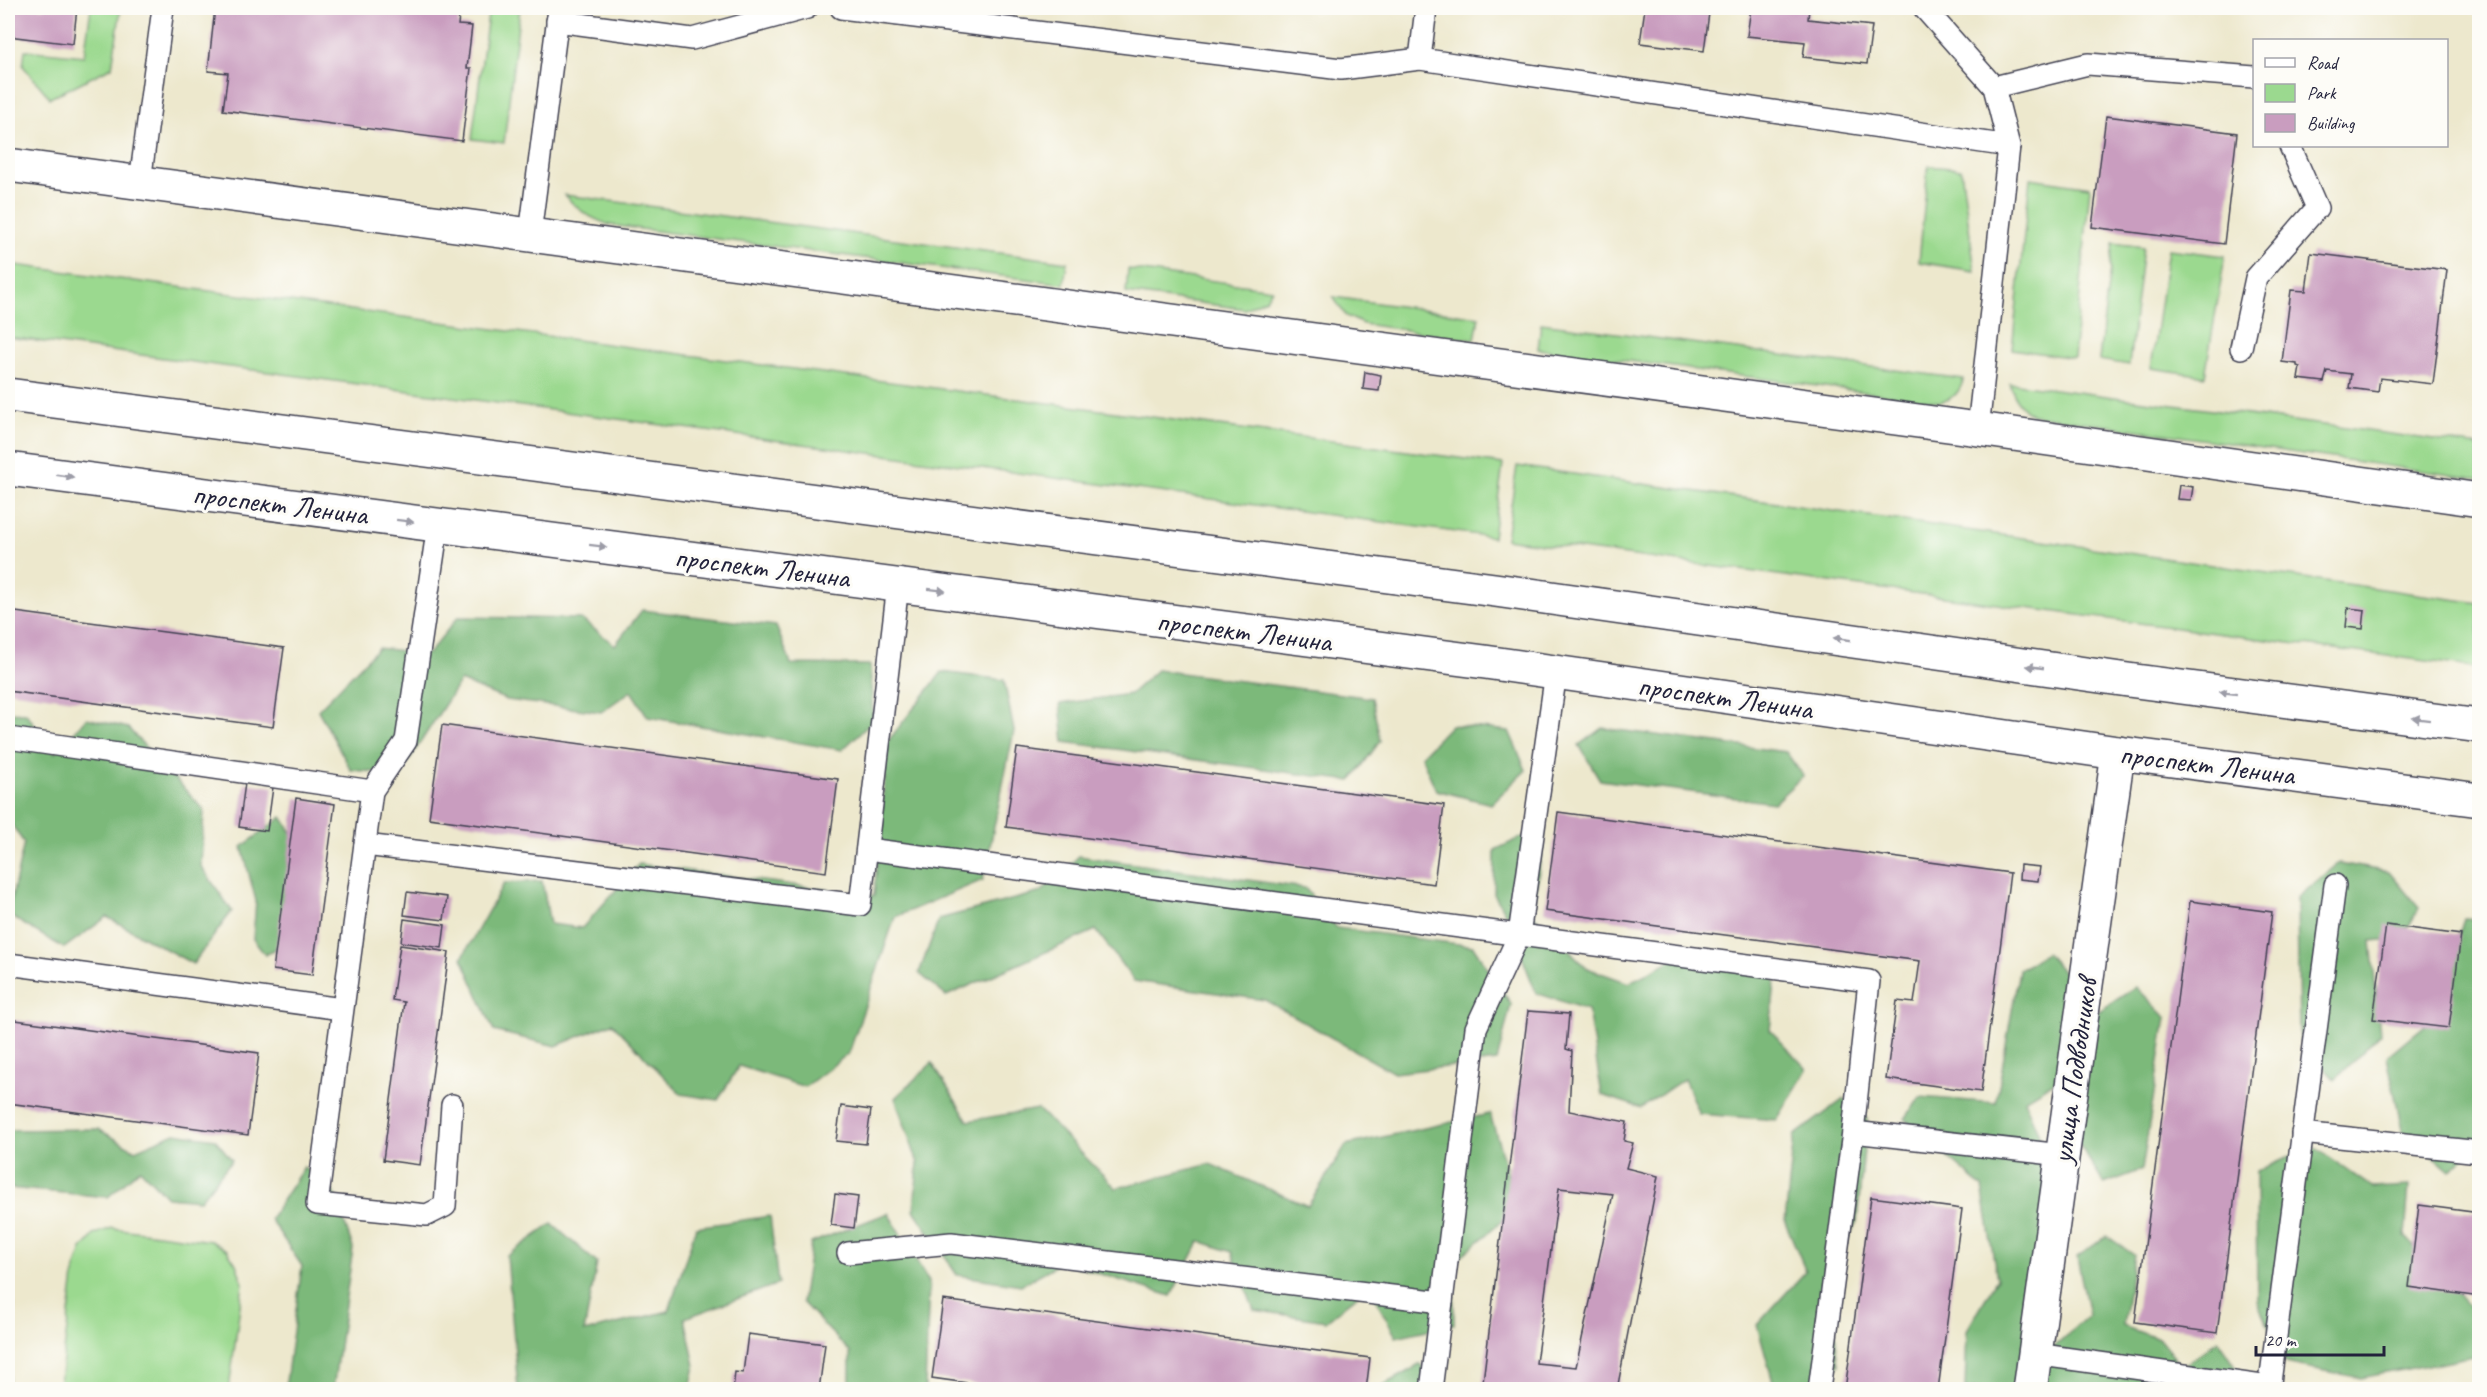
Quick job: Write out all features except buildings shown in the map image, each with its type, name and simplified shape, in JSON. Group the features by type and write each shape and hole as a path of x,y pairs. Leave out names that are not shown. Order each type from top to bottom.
{"main road":[{"path":"8,165 1978,429 2480,500"},
{"path":"8,395 1505,591 2139,682 2480,726"},
{"name":"проспект Ленина","path":"8,469 1556,672 2118,753 2480,800"},
{"name":"улица Подводников","path":"2030,1389 2118,753"}],"lane":[{"path":"140,182 163,8"},
{"path":"530,234 558,14 692,39 807,8"},
{"path":"841,8 1341,69 1420,59 2009,146"},
{"path":"1420,59 1426,8"},
{"path":"1924,8 1994,87 2009,146 1978,429"},
{"path":"1994,87 2088,64 2253,77"},
{"path":"2241,348 2256,278 2318,208 2290,147"},
{"path":"438,525 406,741 372,791 317,1204 427,1215 445,1206 452,1105"},
{"path":"365,845 860,905 898,585"},
{"path":"1431,1389 1476,1028 1519,935 1556,672"},
{"path":"8,738 372,791"},
{"path":"867,849 1869,981 1853,1132 1820,1389"},
{"path":"2035,1354 2269,1388 2335,885"},
{"path":"8,964 342,1010"},
{"path":"1853,1132 2062,1155"},
{"path":"2302,1133 2480,1152"},
{"path":"848,1253 951,1243 1442,1302"}],"green space":[{"path":"91,8 121,8 112,67 50,98 23,66 25,50 84,56"},
{"path":"473,8 520,8 504,143 472,139 488,14 473,11"},
{"path":"1928,166 1961,169 1975,271 1919,262"},
{"path":"2030,178 2090,187 2074,358 2012,349"},
{"path":"565,195 1067,262 1064,284 610,225 585,213"},
{"path":"2113,243 2143,247 2129,365 2099,360"},
{"path":"2168,249 2225,256 2205,376 2151,368"},
{"path":"8,264 1503,464 1493,537 8,337"},
{"path":"1128,269 1272,289 1266,299 1245,309 1126,293"},
{"path":"1333,297 1479,317 1475,340 1363,324 1346,316"},
{"path":"1541,323 1964,379 1955,395 1940,402 1538,349"},
{"path":"2010,383 2479,446 2479,479 2032,415 2018,401"},
{"path":"1517,466 2479,603 2479,668 1506,539"},
{"path":"642,610 776,626 791,664 870,665 873,721 842,750 648,717 631,691 601,712 507,700 460,681 400,774 351,770 318,710 378,648 428,654 458,617 581,619 615,645"},
{"path":"1157,670 1372,698 1380,741 1351,781 1064,742 1060,704 1130,694"},
{"path":"942,672 1004,680 1014,731 983,880 895,917 849,1053 805,1087 739,1066 718,1100 681,1094 612,1023 556,1046 494,1031 462,958 504,883 542,881 550,924 582,928 639,864 874,896 888,741"},
{"path":"8,712 26,713 55,753 87,718 128,728 204,810 201,866 232,911 193,964 107,917 64,948 8,915 24,843 8,819"},
{"path":"1451,725 1509,731 1526,770 1491,804 1436,790 1421,756"},
{"path":"1602,728 1786,752 1803,776 1774,803 1600,780 1579,745"},
{"path":"282,817 314,867 298,936 265,955 253,939 256,901 242,847"},
{"path":"1545,826 1533,914 1587,968 1629,983 1690,950 1777,963 1770,1030 1807,1069 1777,1120 1699,1114 1684,1079 1641,1108 1602,1095 1588,1010 1536,993 1506,915 1494,894 1495,850"},
{"path":"1079,856 1305,888 1337,928 1473,946 1511,1004 1497,1061 1394,1073 1265,1000 1134,981 1096,930 946,996 919,973 939,919 1041,892"},
{"path":"2339,863 2389,872 2419,908 2402,938 2371,941 2380,1034 2335,1080 2299,1039 2297,898"},
{"path":"2464,918 2479,919 2479,1143 2450,1171 2402,1130 2387,1057 2437,1015"},
{"path":"2046,953 2072,982 2062,1077 2024,1100 2054,1170 2024,1389 1965,1389 1967,1330 1997,1279 1982,1187 1905,1119 1920,1097 1996,1103 2019,970"},
{"path":"2136,987 2166,1017 2142,1170 2104,1184 2076,1139 2090,1017"},
{"path":"932,1063 968,1121 1038,1109 1116,1188 1210,1164 1308,1206 1346,1145 1490,1114 1518,1208 1453,1263 1454,1324 1396,1337 1369,1286 1326,1321 1254,1310 1232,1252 1200,1241 1171,1296 1062,1262 1021,1285 957,1275 914,1210 918,1163 895,1098"},
{"path":"1844,1099 1867,1119 1857,1221 1828,1277 1839,1365 1816,1389 1775,1389 1757,1325 1806,1271 1785,1222 1794,1136"},
{"path":"98,1129 135,1150 175,1133 215,1139 232,1160 200,1200 167,1197 140,1169 108,1197 8,1188 8,1130"},
{"path":"2313,1146 2373,1188 2409,1186 2405,1236 2479,1318 2479,1363 2474,1356 2361,1378 2285,1363 2257,1301 2256,1172"},
{"path":"304,1167 335,1194 353,1248 333,1389 285,1389 302,1266 270,1219"},
{"path":"888,1213 929,1282 925,1389 850,1389 850,1352 802,1302 811,1243"},
{"path":"770,1216 778,1284 685,1318 695,1366 690,1389 518,1389 507,1256 552,1224 597,1263 584,1332 669,1311 696,1227"},
{"path":"112,1228 211,1241 227,1250 236,1264 243,1283 229,1389 59,1389 75,1269 82,1249 95,1234"},
{"path":"2107,1236 2134,1255 2123,1326 2159,1339 2182,1367 2218,1340 2242,1377 2228,1389 2182,1389 2178,1386 2174,1390 2041,1390 2049,1351 2089,1315 2077,1257"},
{"path":"8,1296 14,1303 8,1390"},
{"path":"1421,1364 1439,1389 1380,1390 1380,1387"}]}
